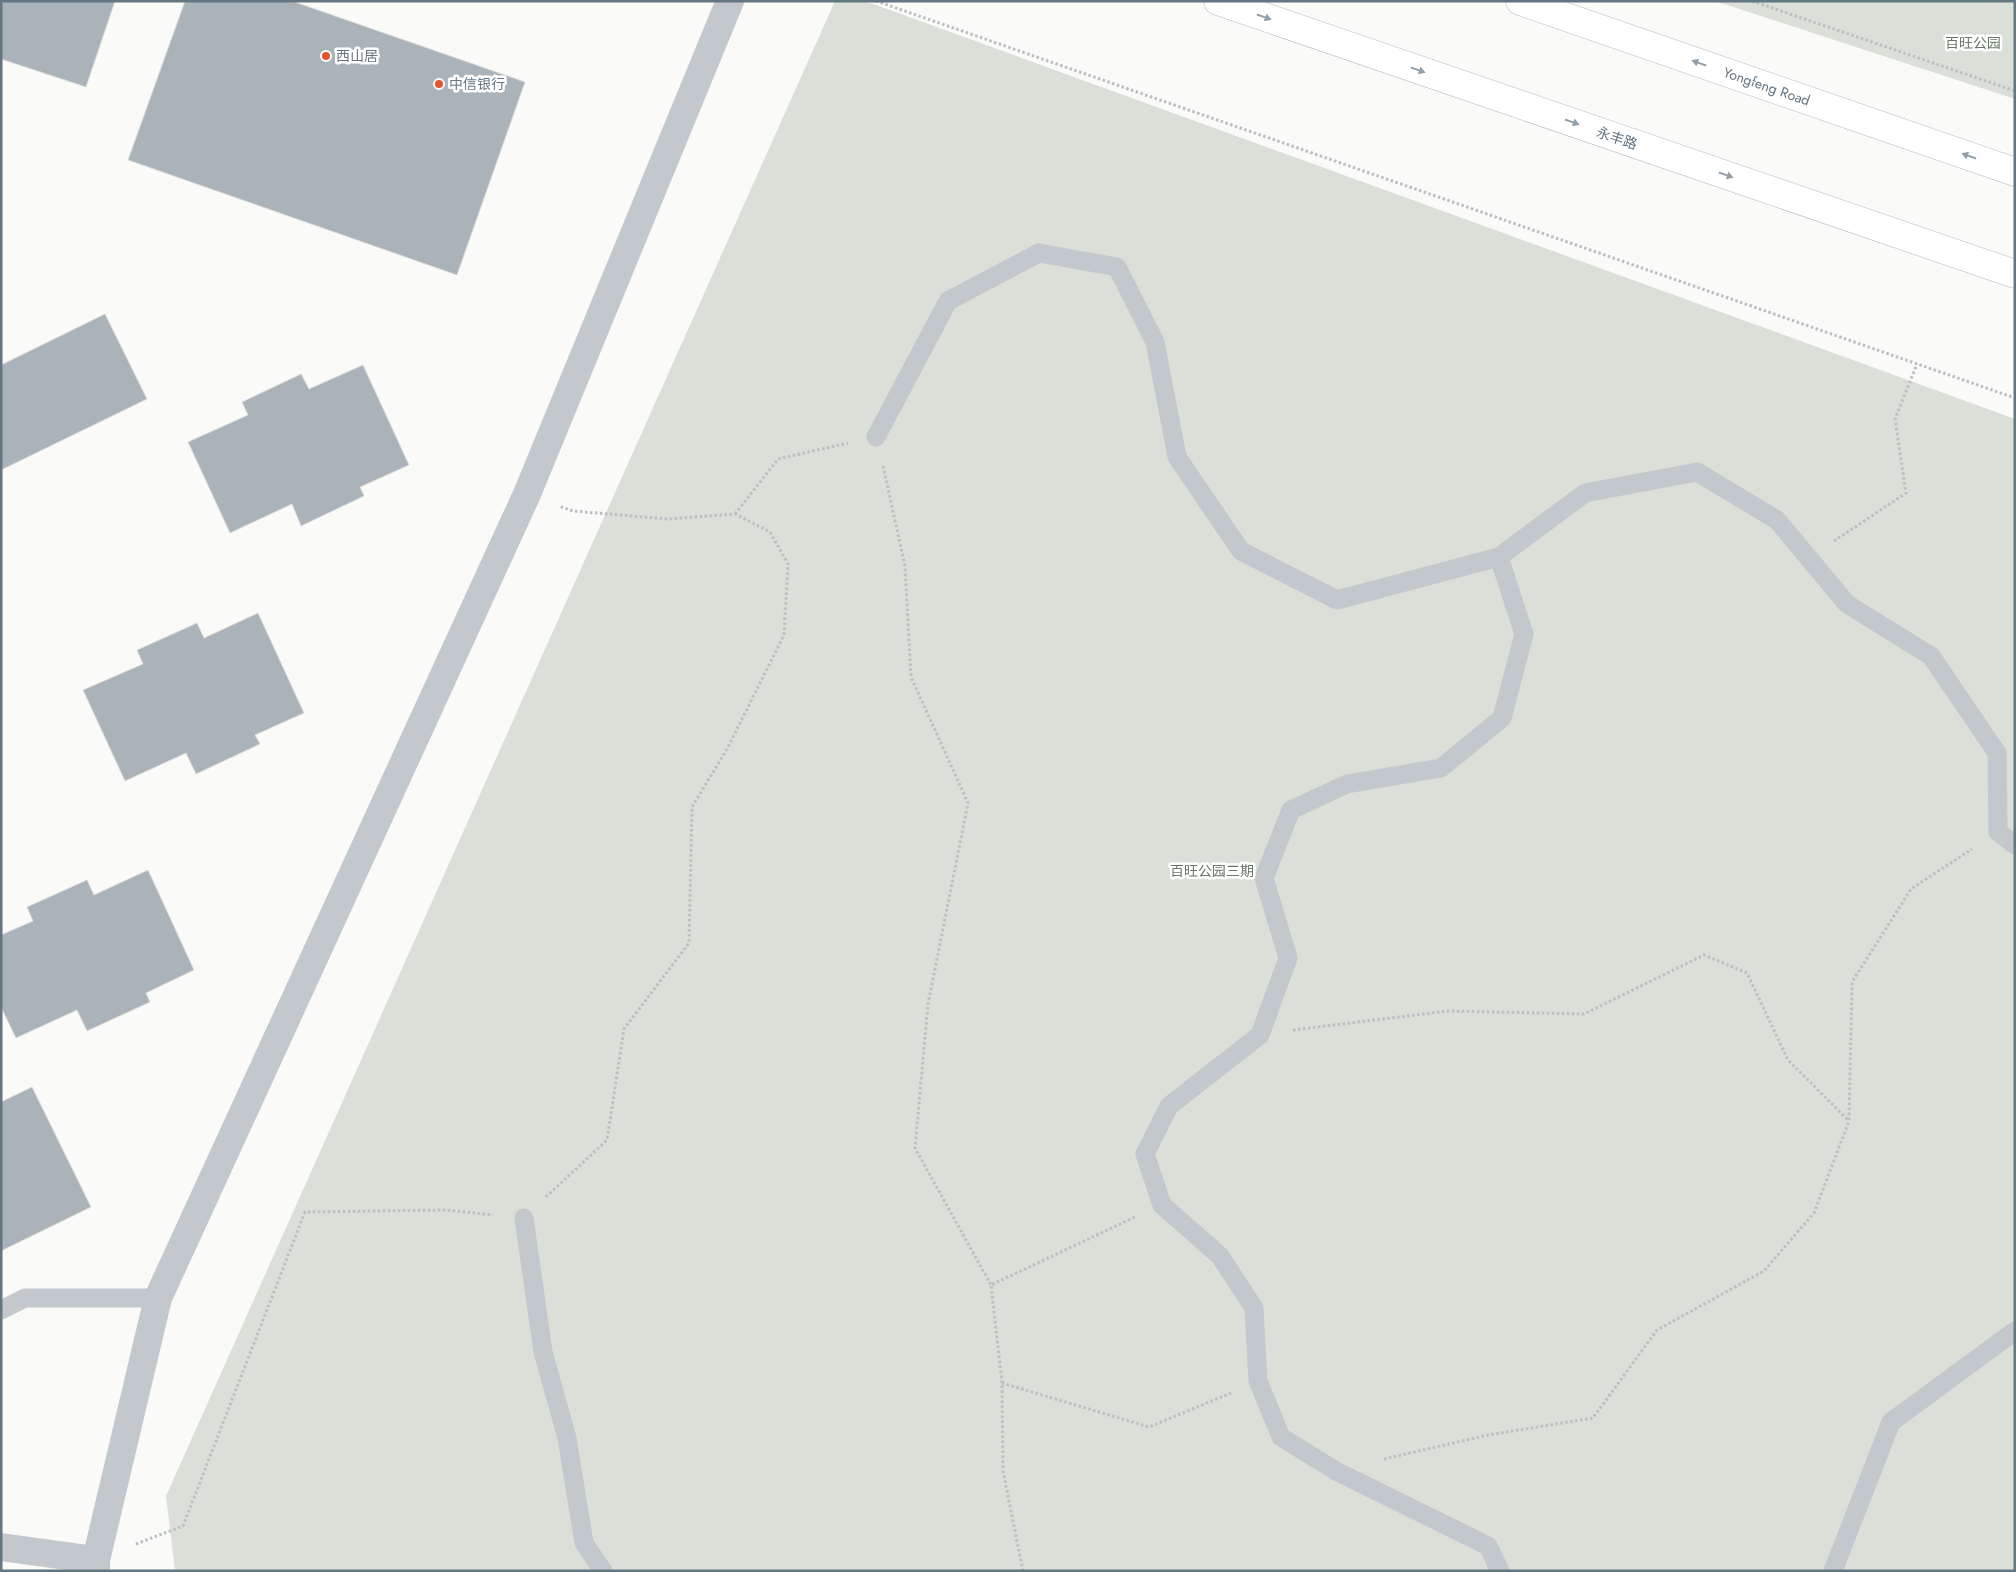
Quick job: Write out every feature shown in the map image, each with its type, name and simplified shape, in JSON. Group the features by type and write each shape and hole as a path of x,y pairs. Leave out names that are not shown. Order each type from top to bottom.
{"main road":[{"name":"永丰路","path":"1218,1 2015,274"},
{"name":"Yongfeng Road","path":"1520,1 2015,172"}],"street":[{"path":"1,1547 96,1565 158,1298 527,494 730,1"}],"lane":[{"path":"876,437 948,300 1039,253 1117,267 1155,342 1177,457 1241,550 1337,600 1499,557 1585,493 1697,472 1777,520 1847,604 1931,656 1997,754 1998,832 2015,845"},
{"path":"1499,557 1524,634 1502,718 1440,768 1348,784 1290,810 1264,878 1288,958 1260,1035 1169,1106 1145,1154 1162,1205 1220,1256 1254,1308 1258,1382 1281,1437 1336,1471 1488,1546 1500,1571"},
{"path":"524,1218 543,1352 567,1438 584,1543 603,1571"},
{"path":"1,1310 25,1298 158,1298"},
{"path":"1833,1571 1891,1422 2015,1331"}],"path":[{"path":"876,1 2015,398"},
{"path":"1752,1 2015,91"},
{"path":"1809,558 1906,493 1895,419 1917,364"},
{"path":"734,514 778,459 876,437 905,566 911,677 968,803 928,1004 915,1148 991,1286 1002,1384 1003,1471 1023,1571"},
{"path":"96,1565 183,1526 305,1212 446,1210 524,1218 607,1140 624,1029 689,943 692,807 727,749 784,635 788,564 770,532 734,514 668,519 573,511 527,494"},
{"path":"1336,1471 1488,1435 1593,1418 1657,1330 1764,1272 1814,1213 1849,1121 1852,982 1912,890 1998,832"},
{"path":"1260,1035 1448,1011 1584,1014 1704,955 1747,973 1788,1060 1849,1121"},
{"path":"991,1286 1162,1205"},
{"path":"1002,1384 1149,1427 1258,1382"}],"green space":[{"name":"百旺公园三期","path":"835,1 865,1 2015,419 2015,1571 175,1571 166,1496"},
{"name":"百旺公园","path":"1715,1 2015,1 2015,99"}],"building":[{"path":"1,1 115,1 86,87 1,59"},
{"path":"185,1 292,1 525,82 457,275 128,160"},
{"path":"105,314 147,399 1,470 1,365"},
{"path":"363,365 409,465 360,487 364,496 301,526 292,504 230,533 188,442 248,415 242,402 301,374 309,389"},
{"path":"258,613 304,713 255,735 260,744 196,774 186,753 125,781 83,690 143,664 137,650 197,623 204,638"},
{"path":"148,870 194,970 146,993 150,1002 87,1031 77,1010 16,1038 1,1007 1,935 33,921 27,907 87,880 94,895"},
{"path":"32,1087 91,1207 1,1251 1,1102"}],"place":[{"name":"西山居","path":"326,56"},
{"name":"中信银行","path":"439,84"}]}
